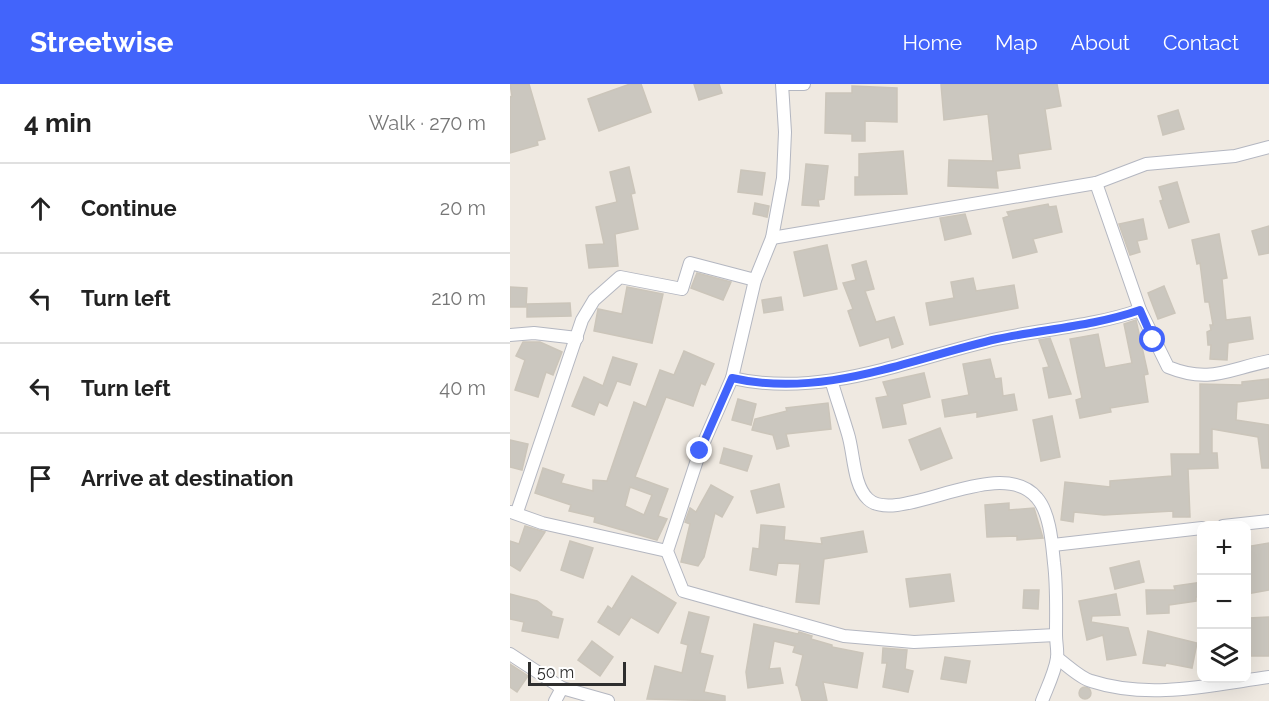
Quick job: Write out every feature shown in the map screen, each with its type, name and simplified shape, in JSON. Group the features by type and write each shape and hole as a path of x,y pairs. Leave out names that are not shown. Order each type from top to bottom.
{"street":[{"path":"782,84 785,132 783,178 771,238 755,280 732,378 700,451 667,551 683,591 844,636 914,642 1056,635"},
{"path":"786,84 804,84"},
{"path":"771,238 1096,183 1146,164 1235,156 1269,147"},
{"path":"1096,183 1140,310 1168,367 1203,377 1269,361"},
{"path":"667,551 543,523 513,512 556,401 582,320 594,300 620,277 682,290 690,263 755,280"},
{"path":"732,378 760,383 831,382 994,340 1053,328 1107,322 1140,310"},
{"path":"510,335 534,333 577,338"},
{"path":"831,382 849,436 860,488 868,500 881,506 904,504 965,487 998,484 1022,487 1037,497 1044,510 1053,545 1057,591 1057,658 1042,701"},
{"path":"1251,523 1269,521"},
{"path":"1053,545 1197,529"},
{"path":"510,654 562,687 608,701"},
{"path":"1057,658 1089,681 1130,690 1177,690 1269,677"},
{"path":"555,701 562,687"}],"building":[{"path":"510,84 529,84 545,139 537,141 538,145 510,153 510,97 512,96"},
{"path":"630,84 641,84 651,112 599,131 588,99"},
{"path":"694,84 719,84 722,93 699,100"},
{"path":"941,84 1057,84 1061,106 1045,109 1051,149 1018,154 1020,168 996,171 998,188 948,186 949,160 993,161 988,114 944,120"},
{"path":"852,86 897,88 897,122 865,121 865,141 852,141 852,134 825,133 826,93 852,93"},
{"path":"1178,110 1184,129 1163,135 1158,116"},
{"path":"903,151 907,194 855,195 855,177 859,177 859,154"},
{"path":"806,164 828,166 824,199 818,200 819,206 802,205"},
{"path":"629,167 635,193 631,194 638,229 615,234 618,266 589,268 586,245 604,244 596,207 617,202 610,172"},
{"path":"741,170 765,173 762,195 738,192"},
{"path":"1177,182 1189,222 1169,228 1160,201 1163,200 1159,187"},
{"path":"755,203 769,206 767,217 753,214"},
{"path":"1048,204 1049,207 1056,206 1062,232 1033,239 1037,252 1013,258 1003,218 1009,216 1007,212"},
{"path":"965,214 971,234 945,240 940,218"},
{"path":"1143,219 1147,239 1137,241 1140,252 1130,255 1119,224"},
{"path":"1269,226 1269,253 1259,255 1252,231"},
{"path":"1219,234 1227,278 1222,279 1226,320 1250,317 1253,339 1228,343 1227,360 1210,359 1211,345 1208,345 1207,332 1211,330 1210,325 1213,325 1209,302 1205,302 1200,263 1197,264 1192,240"},
{"path":"827,245 837,289 804,296 794,252"},
{"path":"866,261 874,289 865,291 876,322 894,317 903,344 892,348 889,337 860,346 848,311 853,309 843,283 856,280 852,265"},
{"path":"697,273 731,282 723,300 691,288"},
{"path":"973,278 976,291 1014,285 1018,308 930,325 926,303 954,298 951,282"},
{"path":"1164,286 1175,313 1158,319 1148,293"},
{"path":"510,287 527,288 526,307 510,307"},
{"path":"627,287 663,294 652,343 594,331 598,309 622,314"},
{"path":"781,297 783,310 764,313 762,300"},
{"path":"570,303 571,316 527,317 527,304"},
{"path":"1136,320 1148,374 1144,375 1148,402 1110,408 1111,412 1080,418 1076,400 1082,398 1070,339 1098,334 1105,368 1132,363 1124,324"},
{"path":"1050,338 1071,394 1049,398 1043,368 1049,367 1039,340"},
{"path":"523,342 540,342 562,352 553,375 546,372 538,397 515,390 525,360 516,356"},
{"path":"684,351 714,364 705,385 701,383 693,406 666,397 635,477 668,489 658,516 667,519 657,540 594,522 595,517 569,511 571,505 535,493 543,468 564,475 561,483 593,491 593,480 607,481 634,402 646,407 660,370 674,375","holes":["630,487 652,495 644,515 625,506"]},
{"path":"613,357 637,364 630,385 617,381 607,406 599,402 594,415 572,406 584,377 603,386"},
{"path":"990,359 995,379 1001,378 1003,396 1014,394 1017,410 977,417 977,412 945,417 942,400 969,395 963,364"},
{"path":"924,373 930,397 902,404 906,424 883,428 876,398 888,396 883,382"},
{"path":"1269,379 1269,398 1237,402 1236,420 1269,425 1269,468 1262,468 1258,437 1212,429 1212,453 1217,453 1218,468 1188,469 1190,517 1173,517 1173,511 1104,515 1074,512 1073,522 1061,520 1065,482 1110,487 1110,481 1172,476 1171,454 1200,454 1200,384 1242,385 1242,382"},
{"path":"738,399 756,404 751,425 732,420"},
{"path":"828,403 831,429 786,434 789,446 777,449 773,435 752,430 755,419 787,411 786,408"},
{"path":"1052,416 1060,457 1041,461 1033,420"},
{"path":"940,428 952,458 921,470 909,440"},
{"path":"510,440 528,444 522,470 510,467"},
{"path":"724,448 752,456 747,471 720,463"},
{"path":"779,484 784,507 757,513 751,491"},
{"path":"711,485 733,497 722,517 715,513 704,557 698,566 681,562 690,524 685,522 690,508 696,512"},
{"path":"1009,503 1009,510 1034,508 1043,538 1017,540 1017,536 987,537 985,505"},
{"path":"761,525 785,527 784,540 822,544 821,538 863,531 867,552 824,559 819,604 796,602 800,564 778,563 776,575 750,570 753,548 759,549"},
{"path":"525,526 545,532 520,571 510,565 510,541 519,544"},
{"path":"570,541 593,548 583,578 561,570"},
{"path":"1269,543 1269,590 1251,593 1251,546"},
{"path":"1139,561 1144,582 1115,589 1110,568"},
{"path":"950,574 954,601 910,607 906,579"},
{"path":"632,576 676,603 658,633 631,617 619,635 598,622 608,606 612,609"},
{"path":"1197,583 1196,601 1169,605 1169,613 1147,614 1146,590 1175,590 1174,586"},
{"path":"1024,590 1039,590 1038,609 1023,608"},
{"path":"510,594 537,601 552,612 551,616 563,619 558,638 522,631 524,622 510,619"},
{"path":"1116,594 1120,615 1092,616 1091,622 1128,628 1136,655 1107,660 1103,635 1087,640 1079,601"},
{"path":"689,612 709,617 700,653 713,656 704,692 725,696 725,701 647,699 655,666 682,673 688,645 681,643"},
{"path":"1269,617 1269,656 1251,656 1251,618"},
{"path":"754,624 798,634 799,632 812,636 811,639 832,645 832,647 863,653 857,688 823,682 827,701 802,701 796,685 803,655 793,652 795,646 774,641 769,669 780,668 783,683 748,688 746,672"},
{"path":"1148,631 1197,643 1192,668 1166,663 1165,666 1143,663"},
{"path":"592,641 613,657 600,676 578,660"},
{"path":"883,648 907,650 905,669 913,671 908,692 883,687 887,663 882,663"},
{"path":"945,657 970,661 966,683 941,679"},
{"path":"510,664 528,676 517,692 510,687"},
{"path":"1087,687 1090,688 1090,698 1083,699 1080,698 1079,691 1080,688"}],"route":[{"path":"700,451 732,378 751,382 790,384 831,382 994,340 1053,328 1107,322 1140,310 1153,340"}]}
